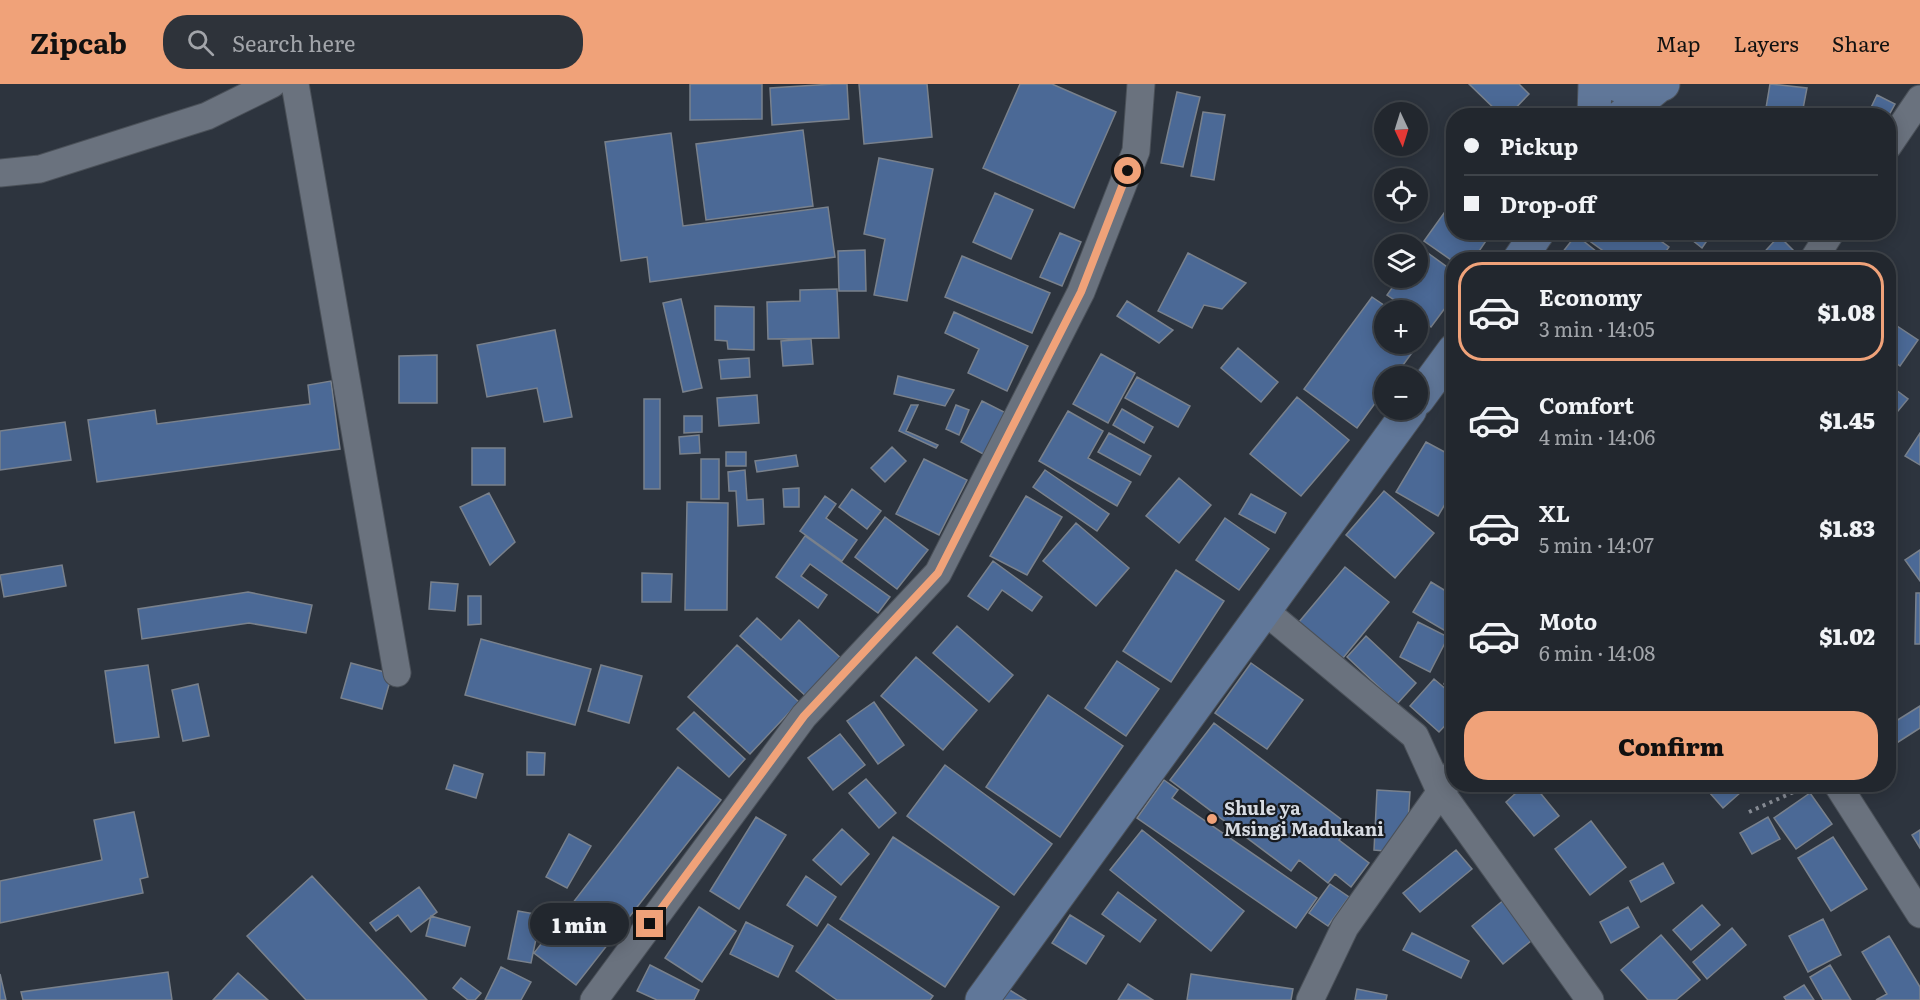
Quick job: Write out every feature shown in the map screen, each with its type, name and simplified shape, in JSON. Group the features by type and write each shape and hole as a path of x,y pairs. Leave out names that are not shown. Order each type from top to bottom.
{"main road":[{"path":"1594,108 1595,84"},
{"path":"1615,84 1635,89 1660,86"},
{"path":"1632,108 1660,86"},
{"path":"1428,385 1446,361"},
{"path":"982,1000 1403,420"}],"street":[{"path":"0,173 40,169 207,116 272,84"},
{"path":"295,84 397,673"},
{"path":"594,1000 804,716 938,573 1081,292 1136,151 1141,84"},
{"path":"1896,134 1920,99"},
{"path":"1265,611 1415,736 1446,781"},
{"path":"1310,1000 1345,927 1446,783"},
{"path":"1454,792 1590,1000"},
{"path":"1843,792 1920,914"}],"path":[{"path":"1749,812 1793,792"}],"building":[{"path":"690,84 762,84 762,119 690,120"},
{"path":"847,84 849,119 772,125 770,88"},
{"path":"859,84 927,84 932,137 864,144"},
{"path":"1020,84 1052,84 1116,112 1074,208 983,168"},
{"path":"1469,84 1519,84 1529,94 1516,108 1494,108"},
{"path":"1770,84 1807,88 1803,108 1766,108"},
{"path":"1177,92 1200,97 1183,167 1161,163"},
{"path":"1877,95 1895,104 1893,108 1871,108"},
{"path":"1203,112 1225,115 1214,180 1191,176"},
{"path":"803,130 813,206 706,220 696,144"},
{"path":"671,133 683,226 828,207 835,257 650,282 647,257 621,261 605,142"},
{"path":"879,158 933,169 907,301 874,295 885,239 864,234"},
{"path":"995,193 1033,210 1011,259 973,242"},
{"path":"1446,210 1446,240 1487,240 1478,252 1446,252 1446,256 1428,244 1428,235"},
{"path":"1060,233 1081,242 1062,286 1040,277"},
{"path":"1572,240 1582,240 1597,252 1563,252"},
{"path":"1588,240 1659,240 1669,247 1666,252 1605,252"},
{"path":"1692,240 1708,240 1702,248"},
{"path":"1775,240 1783,240 1795,252 1764,252"},
{"path":"865,250 866,291 839,291 838,251"},
{"path":"1188,253 1246,283 1222,309 1204,305 1192,328 1158,311"},
{"path":"1428,253 1446,266 1446,307 1431,327 1428,325 1428,300 1394,300 1387,295 1392,288 1428,288"},
{"path":"962,256 1050,293 1032,333 945,297"},
{"path":"837,289 839,338 768,339 767,302 800,301 800,290"},
{"path":"1372,297 1376,300 1374,300 1374,354 1411,354 1402,366 1374,366 1374,405 1357,428 1304,389"},
{"path":"681,299 702,388 683,392 663,303"},
{"path":"1127,301 1173,330 1159,343 1117,316"},
{"path":"715,306 754,307 754,350 728,349 727,341 715,340"},
{"path":"954,312 1028,346 1007,391 968,373 979,349 945,333"},
{"path":"1896,325 1918,340 1900,366 1896,363"},
{"path":"555,330 572,417 544,422 537,388 487,397 477,345"},
{"path":"811,339 813,364 783,366 781,341"},
{"path":"1238,348 1278,382 1261,402 1221,368"},
{"path":"1101,354 1135,373 1108,423 1073,404"},
{"path":"437,355 437,403 399,403 399,356"},
{"path":"749,358 750,377 721,379 719,360"},
{"path":"898,376 954,390 945,406 894,394"},
{"path":"1137,377 1190,406 1178,427 1125,398"},
{"path":"331,381 340,449 97,482 88,420 155,410 157,424 310,404 308,385"},
{"path":"1896,390 1908,399 1896,413"},
{"path":"757,395 759,423 719,426 717,398"},
{"path":"1297,397 1349,440 1301,496 1250,454"},
{"path":"644,399 660,399 660,489 644,489"},
{"path":"982,401 1006,413 985,455 961,442"},
{"path":"911,405 918,405 906,431 938,445 936,448 899,431"},
{"path":"956,405 969,410 959,435 946,429"},
{"path":"1122,409 1153,427 1144,443 1113,425"},
{"path":"1068,411 1103,431 1088,458 1131,482 1117,506 1039,461"},
{"path":"684,416 702,416 702,432 684,433"},
{"path":"65,422 71,460 0,470 0,431"},
{"path":"1109,433 1151,456 1140,475 1098,452"},
{"path":"1920,433 1920,465 1905,456"},
{"path":"699,435 700,453 680,454 679,437"},
{"path":"1426,442 1446,453 1446,502 1438,516 1396,492"},
{"path":"892,447 906,461 885,482 871,468"},
{"path":"472,448 505,448 505,485 472,485"},
{"path":"726,452 746,452 746,466 726,466"},
{"path":"796,455 798,466 757,472 755,461"},
{"path":"701,459 719,459 719,499 701,499"},
{"path":"924,459 967,480 939,535 896,514"},
{"path":"745,470 747,500 763,499 764,524 738,526 736,491 729,491 728,472"},
{"path":"1045,470 1109,514 1097,531 1033,487"},
{"path":"1179,478 1211,505 1179,543 1146,516"},
{"path":"799,488 799,507 784,507 783,489"},
{"path":"852,489 881,511 867,529 839,507"},
{"path":"1384,491 1434,533 1395,578 1346,535"},
{"path":"489,493 515,542 490,565 460,507"},
{"path":"1251,494 1286,513 1275,533 1239,514"},
{"path":"825,496 836,504 826,518 857,540 842,561 800,531"},
{"path":"1026,496 1062,517 1027,575 990,556"},
{"path":"687,502 728,503 727,610 685,610"},
{"path":"885,517 928,550 897,589 855,557"},
{"path":"1225,518 1269,549 1239,590 1196,560"},
{"path":"1076,523 1129,568 1096,606 1043,561"},
{"path":"805,536 890,597 878,613 810,564 801,576 827,595 818,608 776,577"},
{"path":"1920,550 1920,581 1905,560"},
{"path":"993,561 1042,597 1032,611 1002,590 988,610 968,596"},
{"path":"62,565 66,586 4,597 0,575"},
{"path":"1345,567 1389,602 1343,658 1299,622"},
{"path":"1176,570 1224,601 1171,682 1123,651"},
{"path":"642,573 672,574 671,602 642,602"},
{"path":"431,582 458,584 455,611 429,609"},
{"path":"1431,582 1446,591 1446,631 1413,612"},
{"path":"248,592 312,605 306,633 249,623 142,639 138,609"},
{"path":"1916,593 1920,593 1920,644 1915,644"},
{"path":"468,596 481,596 481,624 468,625"},
{"path":"757,618 781,640 799,620 843,660 808,698 740,636"},
{"path":"1418,622 1446,636 1446,641 1430,672 1400,657"},
{"path":"957,626 1013,675 989,702 933,653"},
{"path":"1366,636 1416,683 1397,704 1347,657"},
{"path":"481,639 591,669 575,725 465,695"},
{"path":"737,645 799,702 750,754 688,697"},
{"path":"916,657 977,710 943,750 881,696"},
{"path":"1117,661 1159,689 1126,736 1085,708"},
{"path":"351,663 392,674 382,709 341,698"},
{"path":"1251,663 1303,700 1267,749 1215,713"},
{"path":"148,665 159,737 115,743 105,671"},
{"path":"601,665 642,676 629,723 588,711"},
{"path":"1434,679 1446,689 1446,725 1439,732 1410,706"},
{"path":"198,684 209,736 183,741 172,690"},
{"path":"1048,695 1123,746 1060,837 986,787"},
{"path":"874,702 904,745 878,764 847,721"},
{"path":"1920,706 1920,728 1896,743 1896,721"},
{"path":"694,712 745,759 729,777 677,729"},
{"path":"1214,723 1350,826 1339,840 1369,863 1351,887 1335,874 1328,883 1299,860 1291,871 1170,780"},
{"path":"840,734 865,765 833,790 808,758"},
{"path":"527,752 545,753 544,775 527,775"},
{"path":"454,765 483,774 476,798 446,789"},
{"path":"945,765 1052,844 1014,895 907,816"},
{"path":"678,767 721,800 576,985 534,953"},
{"path":"866,779 896,813 879,828 849,793"},
{"path":"1164,780 1178,790 1172,798 1317,898 1296,928 1137,818"},
{"path":"1377,790 1410,792 1406,853 1374,850"},
{"path":"1517,792 1540,792 1559,816 1534,836 1506,802"},
{"path":"1709,792 1741,792 1723,808"},
{"path":"1810,793 1832,824 1796,849 1774,818"},
{"path":"134,812 148,877 140,879 143,893 0,923 0,881 102,860 94,820"},
{"path":"756,817 786,835 739,909 710,891"},
{"path":"1768,817 1780,839 1752,854 1740,833"},
{"path":"1591,821 1626,867 1590,895 1555,849"},
{"path":"842,829 869,854 841,885 813,860"},
{"path":"1142,830 1244,911 1211,951 1110,870"},
{"path":"1920,830 1920,848 1912,835"},
{"path":"569,834 591,846 567,888 546,877"},
{"path":"893,837 999,907 945,987 840,919"},
{"path":"1833,837 1867,889 1831,911 1798,858"},
{"path":"1456,850 1472,869 1420,912 1403,893"},
{"path":"1663,863 1674,883 1641,902 1630,881"},
{"path":"312,876 427,1000 306,1000 247,936"},
{"path":"806,876 836,897 817,926 787,905"},
{"path":"1330,884 1349,897 1328,926 1309,913"},
{"path":"419,887 437,912 411,932 398,915 376,931 370,923"},
{"path":"1118,892 1156,920 1140,942 1102,914"},
{"path":"1505,899 1537,936 1503,964 1472,926"},
{"path":"1702,905 1720,925 1691,950 1673,930"},
{"path":"699,907 736,931 702,982 665,958"},
{"path":"1628,907 1639,927 1611,943 1600,922"},
{"path":"518,911 541,915 531,963 508,959"},
{"path":"1070,915 1104,936 1086,964 1052,943"},
{"path":"431,916 470,927 465,946 426,936"},
{"path":"1823,919 1841,955 1808,972 1789,936"},
{"path":"746,922 793,946 778,977 730,954"},
{"path":"828,924 933,996 930,1000 837,1000 796,971"},
{"path":"1732,928 1746,945 1707,979 1693,962"},
{"path":"1412,933 1469,961 1461,978 1403,950"},
{"path":"1661,935 1700,980 1676,1000 1648,1000 1621,970"},
{"path":"1889,936 1920,987 1920,1000 1876,1000 1887,994 1862,952"},
{"path":"650,965 699,990 694,1000 657,1000 637,991"},
{"path":"1830,965 1851,1000 1823,1000 1810,977"},
{"path":"501,967 531,982 521,1000 485,1000"},
{"path":"168,972 172,1000 23,1000 21,992"},
{"path":"238,973 268,1000 213,1000"},
{"path":"0,974 6,1000 0,1000"},
{"path":"1191,974 1293,989 1291,1000 1187,1000"},
{"path":"461,978 481,993 475,1000 468,1000 453,988"},
{"path":"1128,984 1153,1000 1118,1000"},
{"path":"1804,985 1814,1000 1786,1000 1784,997"},
{"path":"1008,989 1026,1000 1001,1000"},
{"path":"1357,989 1387,995 1386,1000 1355,1000"}],"place":[{"name":"Shule ya Msingi Madukani","path":"1212,819"}],"route":[{"path":"650,924 804,716 938,573 1081,292 1128,171"}]}
